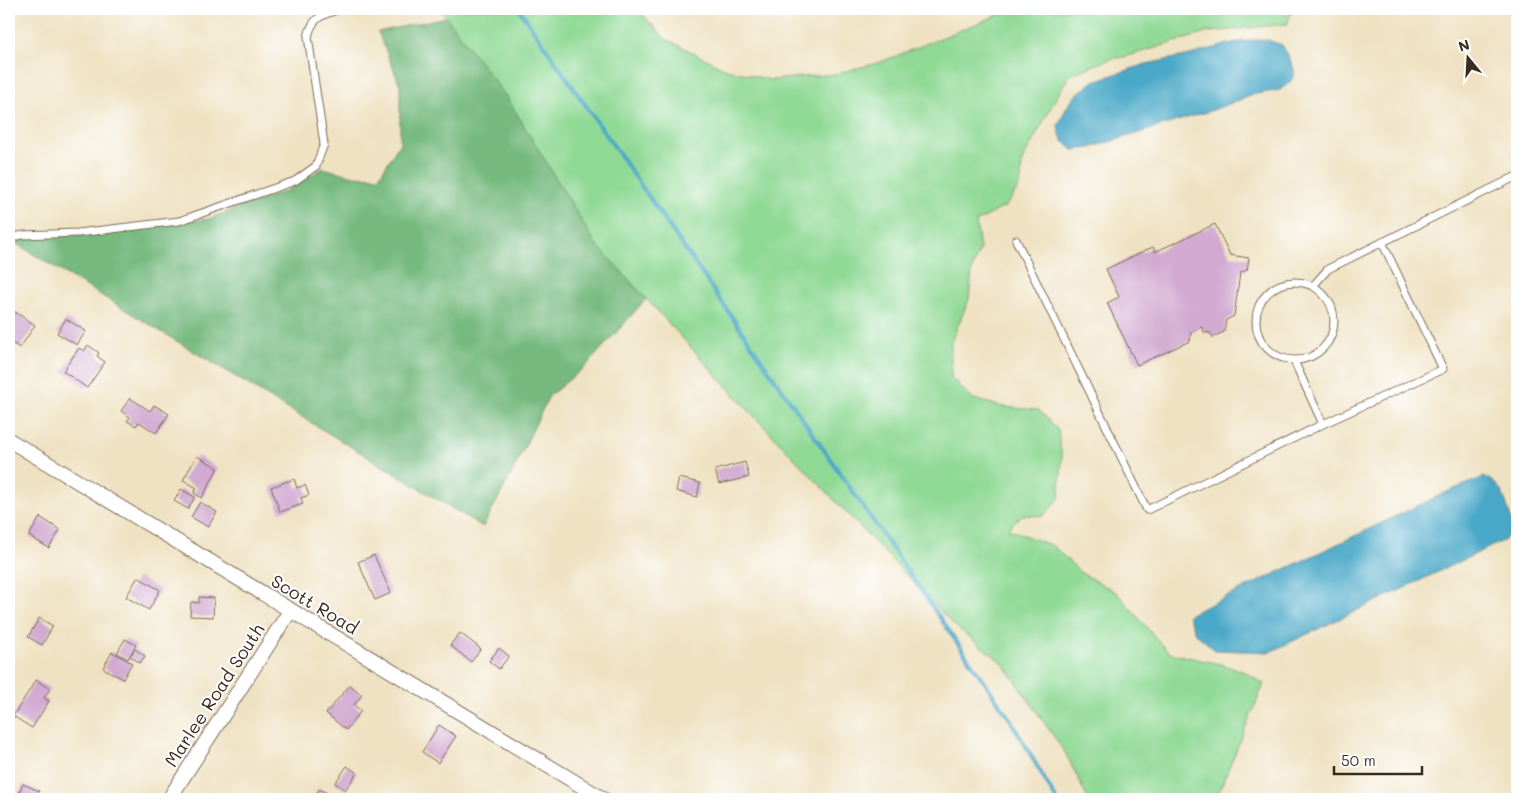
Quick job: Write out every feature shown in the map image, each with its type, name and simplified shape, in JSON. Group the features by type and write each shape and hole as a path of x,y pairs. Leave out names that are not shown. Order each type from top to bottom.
{"street":[{"name":"Scott Road","path":"9,440 603,799"},
{"name":"Marlee Road South","path":"169,799 290,611"}],"lane":[{"path":"9,240 22,236 78,233 179,221 295,181 316,166 324,144 308,38 310,25 323,14 337,10"},
{"path":"1313,286 1328,269 1517,176"},
{"path":"1016,240 1147,510 1323,424 1442,369 1382,242"},
{"path":"1302,281 1324,294 1331,305 1334,318 1333,331 1328,343 1319,353 1307,359 1294,361 1281,358 1270,352 1261,343 1256,331 1255,318 1258,306 1266,295 1276,287 1288,282 1302,281"},
{"path":"1294,361 1323,424"}],"green space":[{"path":"440,9 637,9 666,39 726,69 771,80 835,74 881,62 1013,9 1293,9 1287,24 1209,32 1124,57 1110,59 1070,75 1022,161 1021,180 1017,190 1006,206 976,222 980,249 972,269 969,299 951,342 951,377 973,399 1003,407 1039,410 1058,430 1062,458 1059,499 1043,516 1022,515 1008,529 1053,546 1080,572 1116,592 1169,653 1220,664 1245,672 1264,684 1219,791 1222,799 1088,799 1066,754 1003,663 955,626 755,417 595,243 509,101"},
{"path":"446,17 509,101 595,243 646,299 586,366 549,396 514,469 483,527 10,240 106,232 208,219 286,191 323,168 354,176 379,177 400,143 400,85 378,32"}],"water":[{"path":"1268,40 1282,45 1288,55 1294,69 1294,76 1280,90 1256,94 1213,110 1090,148 1073,150 1063,141 1058,125 1068,105 1077,94 1094,81 1146,64 1190,55 1232,43"},
{"path":"1484,477 1491,480 1501,491 1507,505 1513,527 1505,540 1270,652 1215,650 1195,633 1188,615 1449,491"}],"building":[{"path":"1215,224 1230,255 1249,258 1247,270 1240,273 1234,316 1226,320 1224,332 1213,337 1210,333 1204,332 1202,327 1191,332 1190,341 1137,365 1107,303 1119,297 1106,269 1153,247 1155,252"},
{"path":"9,308 35,325 20,348 9,341"},
{"path":"66,319 86,331 77,345 57,333"},
{"path":"88,345 99,353 97,356 105,362 87,388 63,371 79,348 84,351"},
{"path":"130,398 150,411 154,405 169,414 156,433 139,422 136,426 127,421 130,417 121,411"},
{"path":"197,456 218,468 202,498 194,493 197,488 183,480"},
{"path":"745,462 749,477 719,484 715,470"},
{"path":"679,478 700,483 697,497 676,491"},
{"path":"294,479 297,488 305,485 309,495 301,498 303,504 280,512 271,487"},
{"path":"181,489 195,497 188,509 174,501"},
{"path":"200,502 217,512 208,527 191,517"},
{"path":"40,517 60,530 49,548 29,536"},
{"path":"374,555 391,593 375,600 358,562"},
{"path":"138,577 160,590 149,610 126,597"},
{"path":"199,597 214,598 213,617 190,616 191,602 199,603"},
{"path":"39,618 53,626 42,645 28,637"},
{"path":"460,633 481,649 471,662 450,645"},
{"path":"125,639 136,645 128,659 117,653"},
{"path":"499,648 509,656 499,669 489,661"},
{"path":"135,649 145,656 140,663 130,656"},
{"path":"112,652 132,663 123,679 103,668"},
{"path":"36,680 50,689 44,698 49,701 32,728 13,716"},
{"path":"350,685 362,695 354,705 361,711 346,730 326,713"},
{"path":"439,725 456,736 438,763 422,752"},
{"path":"347,766 357,773 345,790 335,783"},
{"path":"23,784 39,791 35,799 16,799"},
{"path":"319,789 331,795 328,799 313,799"}],"waterway":[{"path":"519,9 1010,719 1056,799"}]}
